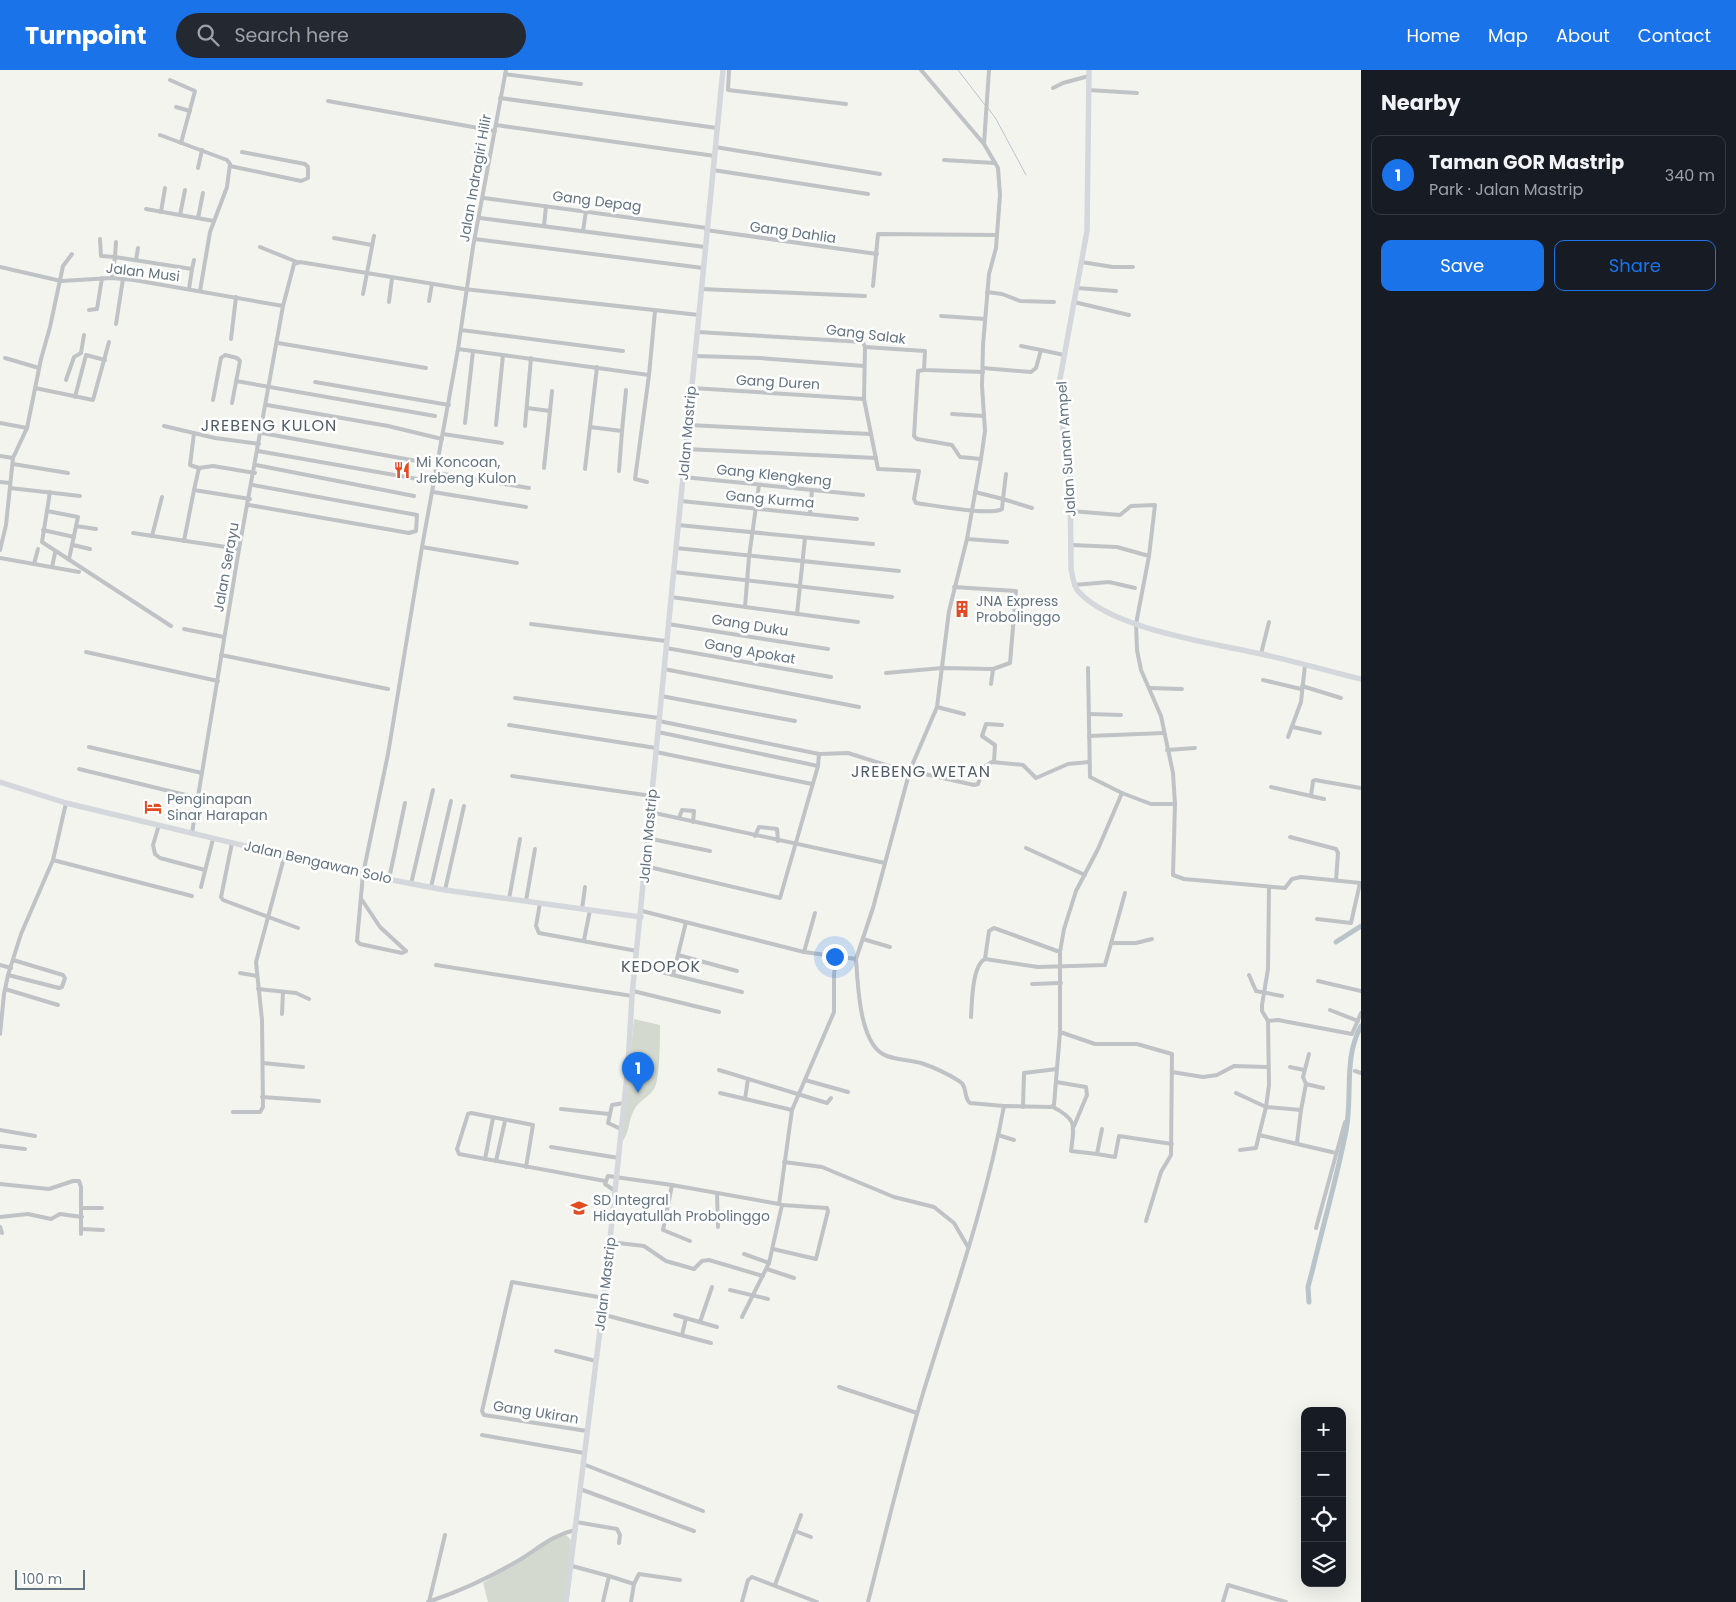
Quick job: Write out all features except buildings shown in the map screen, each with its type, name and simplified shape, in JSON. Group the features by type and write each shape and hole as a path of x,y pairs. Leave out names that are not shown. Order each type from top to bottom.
{"main road":[{"name":"Jalan Mastrip","path":"566,1602 604,1298 619,1158 666,641 694,356 698,332 706,229 717,128 724,88 723,70"},
{"name":"Jalan Sunan Ampel","path":"1074,585 1071,569 1072,511 1070,470 1060,395 1060,354 1077,288 1088,212 1089,73"},
{"path":"1074,585 1088,599 1136,624 1175,636 1261,654 1361,679"},
{"name":"Jalan Bengawan Solo","path":"0,782 66,803 411,884 582,909 642,914"}],"street":[{"path":"729,70 724,88 728,90 846,104"},
{"path":"921,70 984,144 996,163 1000,174 998,234 985,319 983,370 985,431 967,539 954,587 937,707 910,770 863,939 853,959 861,1007 871,1043 876,1050 888,1056 926,1065 959,1080 964,1085 966,1099 970,1103 1053,1107 1067,1114 1074,1126"},
{"path":"984,144 989,70"},
{"path":"504,71 581,84"},
{"name":"Jalan Indragiri Hilir","path":"362,900 380,927 406,950 405,952 358,943 363,874 387,756 422,547 439,461 440,437 445,404 461,330 464,289 484,198 492,131 496,125 504,71"},
{"path":"1054,88 1089,73"},
{"path":"170,80 194,90 181,143"},
{"path":"1088,90 1136,94"},
{"path":"500,98 717,128"},
{"path":"328,101 492,131"},
{"path":"176,107 190,111"},
{"path":"496,125 715,156"},
{"path":"160,135 227,160 230,166 227,187 214,221 200,290"},
{"path":"715,148 880,174"},
{"path":"198,168 202,150"},
{"path":"230,166 301,181 308,178 308,167 305,164 242,152"},
{"path":"944,160 996,163"},
{"path":"713,170 868,194"},
{"path":"161,212 165,188"},
{"path":"180,215 185,190"},
{"path":"198,218 203,193"},
{"name":"Gang Depag","path":"484,198 706,229"},
{"path":"544,226 546,206"},
{"path":"146,209 214,221"},
{"path":"583,231 586,211"},
{"path":"480,218 705,247"},
{"name":"Gang Dahlia","path":"706,229 877,254"},
{"path":"873,286 879,234 998,234"},
{"path":"363,294 374,236"},
{"path":"334,238 372,245"},
{"path":"475,239 703,268"},
{"path":"100,240 100,255 192,269"},
{"path":"112,278 116,242"},
{"path":"260,247 297,262 392,278 464,289 698,315"},
{"path":"136,260 138,248"},
{"path":"0,550 13,458 27,428 63,266 72,254"},
{"path":"189,289 194,260"},
{"name":"Jalan Serayu","path":"192,833 239,549 253,485 284,306 293,268 297,262"},
{"path":"1081,262 1113,267 1133,267"},
{"name":"Jalan Musi","path":"0,268 61,280 123,278 284,306"},
{"path":"90,310 97,310 102,278"},
{"path":"116,324 123,278"},
{"path":"389,302 392,278"},
{"path":"429,302 432,284"},
{"path":"1077,288 1116,291"},
{"path":"701,289 865,296"},
{"path":"988,292 1002,294 1020,301 1054,302"},
{"path":"231,339 236,297"},
{"path":"1074,302 1129,314"},
{"path":"647,482 636,479 655,311"},
{"path":"942,316 985,319"},
{"path":"461,330 623,351"},
{"name":"Gang Salak","path":"698,332 863,342 865,347 925,351 924,370"},
{"path":"75,397 83,354 84,335"},
{"path":"35,388 89,400 95,397 108,342"},
{"path":"278,342 426,368"},
{"path":"1021,346 1060,354"},
{"path":"865,347 864,399 879,470 919,472 914,498 916,503 972,510 1000,511 1006,474"},
{"path":"458,349 649,375"},
{"path":"981,459 960,457 952,445 917,439 914,436 918,371 1033,371 1046,350"},
{"path":"465,423 473,351"},
{"path":"66,380 74,357 83,354 105,360"},
{"path":"213,400 223,355 237,358 240,361 232,402"},
{"path":"496,425 503,355"},
{"path":"694,356 864,366"},
{"path":"5,358 39,368"},
{"path":"525,426 530,358"},
{"path":"585,469 597,367"},
{"path":"236,380 270,388 435,416"},
{"path":"315,382 445,404"},
{"name":"Gang Duren","path":"692,388 864,399"},
{"path":"619,471 626,390"},
{"path":"544,468 552,391"},
{"path":"267,405 440,437 502,443"},
{"path":"527,408 550,411"},
{"path":"952,414 984,416"},
{"path":"0,423 27,428"},
{"path":"688,424 870,434"},
{"path":"164,426 260,444"},
{"path":"590,427 622,431"},
{"path":"194,433 190,465 199,468 213,466 255,473"},
{"path":"262,433 417,461"},
{"path":"685,449 876,458"},
{"path":"258,451 423,480"},
{"path":"0,456 13,458"},
{"path":"439,461 455,464"},
{"path":"12,464 68,472"},
{"path":"256,465 414,496"},
{"path":"184,541 199,468"},
{"path":"436,473 529,488"},
{"name":"Gang Klengkeng","path":"683,477 863,495"},
{"path":"0,482 10,486 80,496"},
{"path":"249,505 409,533 416,531 417,515 253,485"},
{"path":"744,607 759,485"},
{"path":"194,490 250,499"},
{"path":"810,514 812,490"},
{"path":"50,492 42,542 171,626"},
{"path":"433,492 526,507"},
{"path":"975,492 1032,508"},
{"path":"152,536 162,497"},
{"name":"Gang Kurma","path":"681,501 857,519"},
{"path":"1072,511 1120,515 1131,506 1155,505 1149,556 1136,624 1140,666 1160,716 1175,787 1174,875 1184,878 1285,888 1292,879 1301,876 1360,883 1351,923 1317,919"},
{"path":"46,511 76,516 76,526 69,559"},
{"path":"678,525 752,534 873,544"},
{"path":"76,526 96,529"},
{"path":"43,530 74,537"},
{"path":"133,534 239,549"},
{"path":"798,614 805,538"},
{"path":"967,539 1007,542"},
{"path":"72,545 90,549"},
{"path":"1071,545 1117,547 1149,556"},
{"path":"422,547 517,563"},
{"path":"676,548 899,572"},
{"path":"34,564 38,549"},
{"path":"52,568 55,553"},
{"path":"0,558 79,572"},
{"path":"674,572 747,581 800,584 892,596"},
{"path":"1074,585 1108,582 1135,588"},
{"path":"886,673 942,668 993,669 1010,663 1011,633 1017,594 1010,590 954,587"},
{"path":"671,597 858,622"},
{"path":"1261,654 1268,622"},
{"path":"531,624 666,641"},
{"name":"Gang Duku","path":"668,624 828,649"},
{"path":"184,628 224,637"},
{"name":"Gang Apokat","path":"666,648 831,676"},
{"path":"86,652 218,681"},
{"path":"222,655 388,689"},
{"path":"1288,737 1301,702 1305,665"},
{"path":"1088,668 1090,777 1122,793 1151,804 1174,804"},
{"path":"991,684 993,669"},
{"path":"664,670 859,707"},
{"path":"1263,680 1302,687 1341,698"},
{"path":"1150,688 1182,689"},
{"path":"661,696 795,721"},
{"path":"515,698 659,720 819,754 848,753 976,785 984,767 994,762 1023,765 1036,778 1068,764 1089,762"},
{"path":"937,707 964,714"},
{"path":"1089,714 1121,715"},
{"path":"994,762 995,745 982,736 981,732 986,724 1002,725"},
{"path":"509,725 656,750 812,784"},
{"path":"1293,727 1320,733"},
{"path":"658,732 818,766"},
{"path":"1089,736 1163,733"},
{"path":"89,746 202,773"},
{"path":"1167,750 1195,748"},
{"path":"645,866 780,898 818,766 819,754"},
{"path":"78,769 198,798"},
{"path":"512,776 652,796"},
{"path":"1311,796 1313,781 1315,780 1361,788"},
{"path":"1271,787 1324,798"},
{"path":"411,884 432,790"},
{"path":"1053,1107 1060,1032 1060,952 1068,911 1084,874 1098,850 1122,793"},
{"path":"431,888 451,801"},
{"path":"388,879 405,802"},
{"path":"0,1034 1,1009 8,975 21,934 53,860 66,803"},
{"path":"444,890 464,806"},
{"path":"678,818 682,810 694,811 693,822"},
{"path":"650,812 885,863"},
{"path":"159,825 153,845 155,854 160,858 204,870"},
{"path":"755,836 759,827 777,829 778,841"},
{"path":"1290,837 1336,849 1338,854 1336,880"},
{"path":"648,838 710,851"},
{"path":"201,888 213,839"},
{"path":"509,899 520,839"},
{"path":"232,843 221,897 223,900 298,928"},
{"path":"1026,848 1084,874"},
{"path":"526,901 535,849"},
{"path":"233,1112 262,1111 262,1020 256,962 285,854"},
{"path":"53,860 192,896"},
{"path":"582,909 585,887"},
{"path":"1240,1150 1256,1148 1266,1107 1269,1085 1268,1021 1262,1011 1268,969 1269,887"},
{"path":"970,1017 976,972 978,965 986,960 1038,967 1105,965 1125,893"},
{"path":"540,903 536,926 539,933 637,951"},
{"path":"584,940 590,910"},
{"path":"804,952 816,913"},
{"path":"642,914 686,922 804,952 853,959"},
{"path":"673,975 686,922"},
{"path":"986,960 989,931 994,928 1060,952"},
{"path":"863,939 890,947"},
{"path":"1111,943 1136,943 1152,939"},
{"path":"678,955 737,971"},
{"path":"742,1317 752,1294 767,1269 773,1249 792,1110 834,1012 836,958"},
{"path":"8,975 59,988 62,987 65,978 63,975 13,960"},
{"path":"0,965 11,968"},
{"path":"436,965 633,994 719,1012"},
{"path":"662,972 742,992"},
{"path":"240,973 257,976"},
{"path":"1249,975 1254,988 1264,994 1282,996"},
{"path":"1318,981 1361,991"},
{"path":"1032,984 1061,983"},
{"path":"5,989 58,1005"},
{"path":"258,989 298,994 309,999"},
{"path":"282,1014 283,992"},
{"path":"1330,1010 1358,1021"},
{"path":"1268,1021 1278,1020 1352,1034 1361,1013"},
{"path":"1060,1032 1095,1044 1136,1044 1169,1052 1173,1058 1172,1144 1170,1160 1161,1172 1146,1221"},
{"path":"1296,1143 1306,1084 1303,1077 1304,1070 1309,1054"},
{"path":"263,1063 303,1068"},
{"path":"1172,1072 1204,1077 1217,1075 1234,1066 1268,1067"},
{"path":"1290,1067 1304,1070"},
{"path":"1023,1107 1024,1073 1057,1069"},
{"path":"719,1070 827,1103 831,1098"},
{"path":"1355,1071 1361,1072"},
{"path":"745,1099 748,1079"},
{"path":"805,1080 848,1092"},
{"path":"1056,1082 1086,1087 1086,1095 1074,1126 1071,1151 1115,1157 1119,1136 1172,1144"},
{"path":"1306,1084 1323,1088"},
{"path":"720,1093 792,1110"},
{"path":"1236,1093 1266,1107 1301,1110"},
{"path":"262,1097 319,1101"},
{"path":"621,1129 608,1123 609,1114 612,1105 624,1103"},
{"path":"868,1602 917,1413 968,1247 1004,1106"},
{"path":"562,1109 609,1114"},
{"path":"526,1167 533,1125 470,1113 457,1148 459,1154 526,1167 605,1181"},
{"path":"485,1159 493,1118"},
{"path":"496,1161 505,1121"},
{"path":"1316,1228 1345,1122"},
{"path":"1097,1154 1102,1129"},
{"path":"0,1130 35,1136"},
{"path":"998,1135 1014,1140"},
{"path":"1259,1135 1336,1152"},
{"path":"0,1146 25,1149"},
{"path":"551,1147 619,1158"},
{"path":"784,1162 822,1167 894,1197 934,1207 954,1223 968,1247"},
{"path":"605,1181 608,1176 616,1177 780,1204 828,1209 816,1259 773,1249"},
{"path":"0,1184 49,1189 76,1180 81,1186 81,1232 103,1230"},
{"path":"605,1181 608,1188 614,1191"},
{"path":"672,1185 663,1230 690,1241"},
{"path":"717,1193 718,1227"},
{"path":"81,1208 102,1208"},
{"path":"0,1217 28,1214 51,1219 60,1214 82,1217"},
{"path":"0,1228 2,1233"},
{"path":"610,1242 644,1246 667,1262 694,1269 702,1260 708,1260 763,1276"},
{"path":"744,1254 769,1264"},
{"path":"767,1269 794,1278"},
{"name":"Gang Ukiran","path":"587,1431 482,1413 512,1282 604,1298"},
{"path":"700,1322 712,1287"},
{"path":"730,1290 768,1299"},
{"path":"602,1314 711,1343"},
{"path":"675,1315 717,1327"},
{"path":"682,1335 686,1318"},
{"path":"556,1351 596,1361"},
{"path":"839,1387 917,1413"},
{"path":"482,1435 584,1453"},
{"path":"583,1464 703,1511"},
{"path":"580,1489 694,1531"},
{"path":"775,1585 801,1515"},
{"path":"576,1522 617,1529 620,1534 619,1543"},
{"path":"429,1602 474,1584 521,1559 550,1539 576,1530"},
{"path":"795,1531 811,1537"},
{"path":"429,1602 445,1535"},
{"path":"572,1566 634,1584"},
{"path":"631,1602 638,1574 680,1580"},
{"path":"603,1602 609,1576"},
{"path":"742,1602 750,1577 817,1602"},
{"path":"1223,1602 1228,1585 1286,1602"}],"shaded area":[{"path":"634,1019 660,1025 659,1066 655,1087 636,1107 622,1142"},
{"path":"566,1535 571,1540 565,1602 488,1602 483,1583 554,1538"}],"waterway":[{"path":"958,70 985,105"},
{"path":"988,108 996,119 1026,175"},
{"path":"1336,942 1361,926"},
{"path":"1309,1302 1308,1287 1346,1131 1350,1064 1355,1039 1361,1026"}],"place":[{"name":"Mi Koncoan, Jrebeng Kulon","path":"402,470"},
{"name":"JNA Express Probolinggo","path":"962,609"},
{"name":"Penginapan Sinar Harapan","path":"153,807"},
{"name":"Taman GOR Mastrip","path":"638,1093"},
{"name":"SD Integral Hidayatullah Probolinggo","path":"579,1208"}],"district":[{"name":"JREBENG KULON","path":"269,425"},
{"name":"JREBENG WETAN","path":"921,771"},
{"name":"KEDOPOK","path":"661,966"}]}
